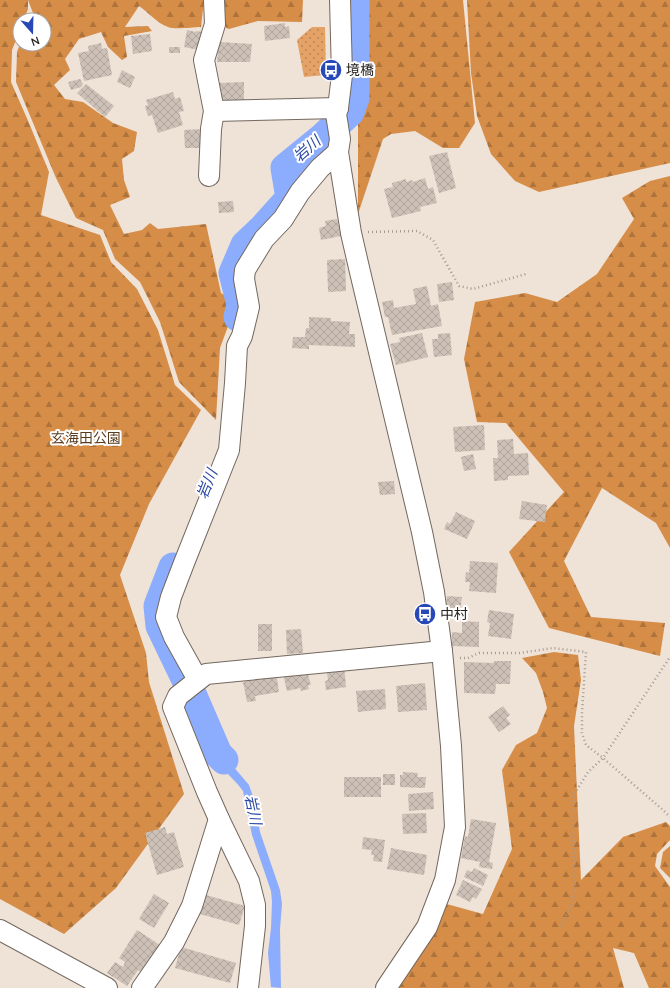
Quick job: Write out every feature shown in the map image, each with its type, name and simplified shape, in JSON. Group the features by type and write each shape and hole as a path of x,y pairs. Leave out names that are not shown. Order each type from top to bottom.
{"street":[{"path":"209,176 214,111 204,60 215,24 214,0"},
{"path":"340,0 342,75 337,111 339,145 351,233 422,532 434,592 443,655 451,746 455,827 445,880 427,927 386,988"},
{"path":"214,111 337,111"},
{"path":"198,680 174,637 166,617 171,597 229,450 237,346 242,336 249,306 239,284 245,270 264,239 282,219 300,192 339,145"},
{"path":"248,988 255,926 255,904 249,881 207,792 173,707 178,696 206,674 443,655"},
{"path":"142,988 174,942 192,906 219,819"},
{"path":"0,930 107,988"}],"path":[{"path":"351,233 418,231 433,240 459,286 473,289 526,274"},
{"path":"443,655 468,658 480,653 520,653 554,648 586,652 582,712 582,733 586,745 670,817"},
{"path":"560,926 571,906 575,891 572,806 575,793 588,772 603,758 670,657"}],"shaded area":[{"path":"312,27 325,27 326,75 304,77 297,40"}],"green space":[{"name":"玄海田公園","path":"0,0 28,0 27,12 12,12 11,82 49,172 41,215 100,235 111,262 137,289 158,330 175,385 201,410 149,504 120,575 146,653 149,682 184,794 116,888 64,934 0,899"},
{"path":"28,0 204,0 201,27 168,27 156,20 139,6 125,27 148,26 152,31 124,36 127,57 122,60 108,47 101,32 79,39 65,59 70,70 54,85 65,99 83,102 113,123 137,132 134,151 122,159 124,180 130,197 110,205 124,234 142,230 150,223 158,229 206,224 221,293 231,299 234,310 220,348 216,420 179,382 160,322 140,282 115,259 103,230 76,218 56,178 16,82 17,52 52,52 52,12 33,12"},
{"path":"221,0 303,0 302,22 258,21 229,29 226,28"},
{"path":"364,0 463,0 475,123 459,148 443,148 415,131 391,134 383,139 358,214 358,118"},
{"path":"467,0 670,0 670,163 539,192 515,181 491,154 477,116 471,73"},
{"path":"670,176 670,548 656,523 602,488 564,561 591,617 665,623 660,656 549,628 509,552 564,492 506,423 477,422 464,359 475,302 525,293 557,302 597,274 634,219 622,198 650,181"},
{"path":"554,652 578,655 581,680 574,726 581,880 623,837 666,822 670,826 670,840 657,854 655,866 670,887 670,988 649,988 634,953 613,948 624,988 396,988 443,903 483,914 512,849 502,770 516,745 537,733 547,708 536,673 522,658"},
{"path":"670,846 670,878 660,868 663,852"}],"water":[{"path":"208,725 221,752 249,785 255,802 260,832 280,890 282,904 280,929 281,988 271,987 268,953 271,928 271,891 252,835 243,791 220,765 215,756 204,728"}],"building":[{"path":"285,23 285,27 289,26 290,38 265,41 264,26"},
{"path":"187,30 203,32 199,50 184,47"},
{"path":"150,34 152,51 133,54 131,36"},
{"path":"219,42 252,44 250,62 217,62"},
{"path":"101,43 102,49 107,48 112,75 84,81 78,53 89,51 88,46"},
{"path":"169,47 180,47 180,53 169,53"},
{"path":"122,70 135,77 130,88 117,82"},
{"path":"80,79 83,84 81,87 71,90 68,82"},
{"path":"244,82 244,102 219,103 219,83"},
{"path":"86,84 114,106 105,117 77,93"},
{"path":"173,92 175,99 180,97 184,111 179,112 183,125 158,133 152,115 148,116 145,106 148,105 146,100"},
{"path":"202,129 204,148 185,148 184,130"},
{"path":"447,152 456,188 439,193 429,156"},
{"path":"425,178 428,189 433,187 437,203 420,207 421,211 392,218 384,189 393,187 392,183 406,179 406,182 412,180 413,182"},
{"path":"233,201 234,212 219,213 218,202"},
{"path":"337,219 341,236 321,240 319,228 326,226 325,221"},
{"path":"345,259 346,291 328,292 327,260"},
{"path":"452,282 454,300 439,302 437,284"},
{"path":"427,286 431,306 438,304 442,326 392,335 388,317 385,317 382,302 393,300 394,308 416,304 413,289"},
{"path":"309,317 331,318 331,321 350,322 349,334 355,334 355,347 309,345 309,349 292,348 293,337 305,337 306,328 309,328"},
{"path":"422,333 428,357 396,365 390,344 400,342 399,338"},
{"path":"450,333 452,355 434,357 432,339 438,339 438,334"},
{"path":"484,425 485,450 455,452 453,427"},
{"path":"513,439 514,454 528,453 529,475 508,476 508,480 494,481 493,458 498,458 497,440"},
{"path":"473,454 476,469 464,471 461,457"},
{"path":"394,481 395,494 380,495 378,482"},
{"path":"522,501 547,505 545,522 519,519"},
{"path":"456,512 475,521 467,539 444,529 447,522 450,524"},
{"path":"470,561 498,563 496,593 469,591 470,582 465,582 466,572 469,573"},
{"path":"447,596 462,597 460,610 446,609"},
{"path":"489,610 514,614 511,639 488,636 490,623 487,622"},
{"path":"462,621 479,622 479,647 452,646 452,632 462,633"},
{"path":"258,624 272,624 272,651 258,651"},
{"path":"301,629 303,653 287,654 286,630"},
{"path":"494,661 511,661 510,684 496,684 495,694 464,693 464,662 494,663"},
{"path":"344,665 346,687 326,690 325,681 328,680 326,667"},
{"path":"306,668 311,685 308,685 309,689 301,691 300,688 287,691 283,674"},
{"path":"276,672 279,692 255,696 256,701 247,702 243,682 253,680 252,675"},
{"path":"425,683 427,710 398,712 396,686"},
{"path":"385,689 386,709 358,712 356,691"},
{"path":"503,706 510,715 506,718 511,724 499,732 488,717"},
{"path":"403,772 418,773 417,777 426,777 425,788 400,787 400,775 403,775"},
{"path":"383,774 395,774 395,785 383,785"},
{"path":"344,777 381,777 381,797 344,797"},
{"path":"433,792 434,809 409,811 408,794"},
{"path":"426,813 427,833 403,834 402,814"},
{"path":"471,819 496,823 489,862 493,863 492,869 479,867 480,862 461,858 465,836 468,837"},
{"path":"165,827 167,834 174,832 184,867 157,875 145,833"},
{"path":"363,837 385,840 382,862 373,861 374,855 371,855 372,850 362,849"},
{"path":"391,848 427,855 424,875 387,869"},
{"path":"474,868 488,875 483,886 464,877 467,870 472,872"},
{"path":"463,880 482,889 476,899 473,897 470,902 456,895"},
{"path":"154,894 169,903 154,928 139,919"},
{"path":"206,895 245,906 239,925 200,914"},
{"path":"137,930 160,945 141,972 138,970 127,986 107,973 115,962 123,967 125,962 119,958"},
{"path":"181,947 236,963 230,983 175,968"}],"waterway":[{"name":"岩川","path":"238,317 241,305 233,273 245,245 263,228 290,198 285,168 323,137 350,112 355,98 355,0"},
{"name":"岩川","path":"173,567 158,606 160,626 186,680 218,754 224,760"}],"place":[{"name":"境橋","path":"331,70"},
{"name":"中村","path":"425,614"}]}
